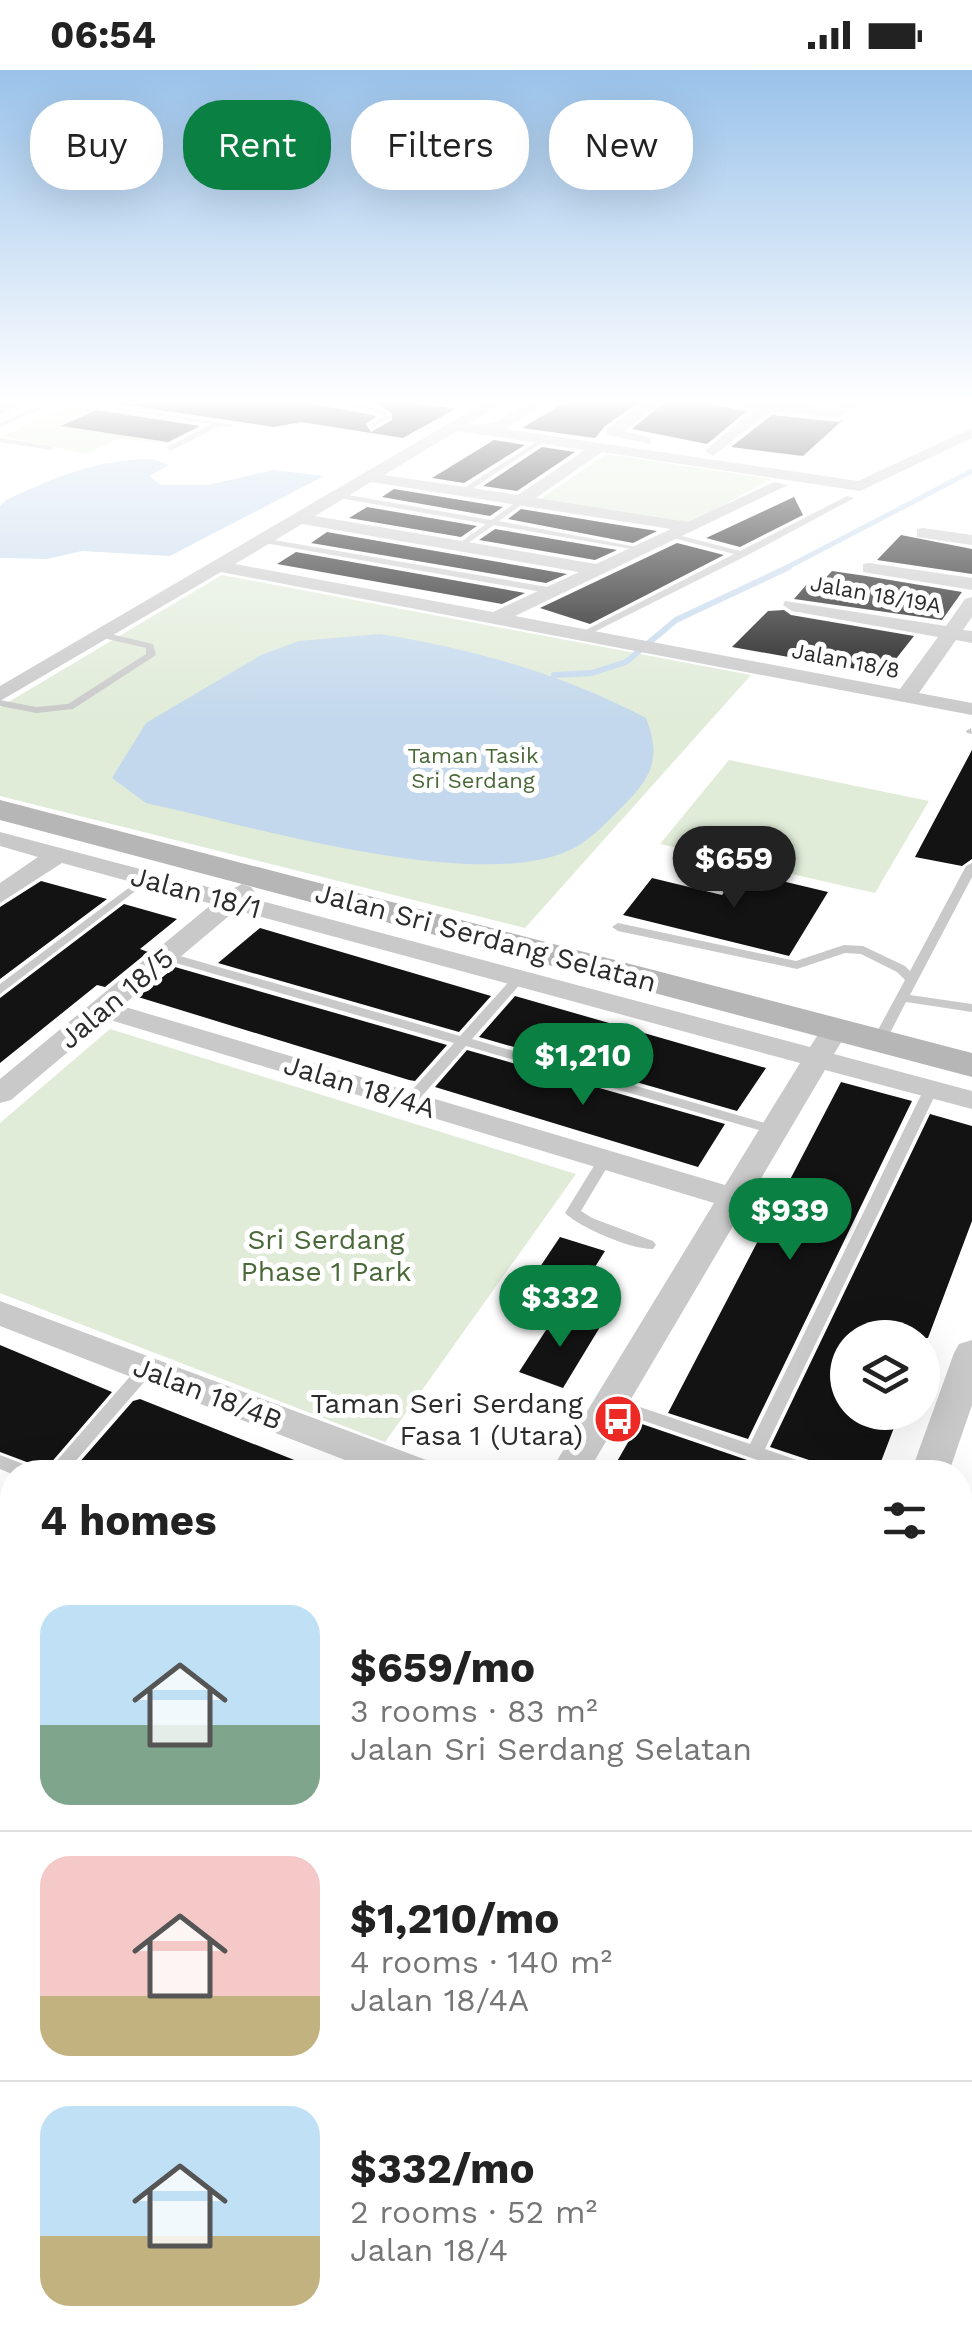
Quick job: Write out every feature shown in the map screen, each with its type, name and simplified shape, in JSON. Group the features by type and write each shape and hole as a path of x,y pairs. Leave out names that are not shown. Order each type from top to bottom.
{"street":[{"path":"0,696 317,507"},
{"path":"560,507 681,531"},
{"path":"494,619 731,507"},
{"path":"299,518 598,570"},
{"path":"923,533 972,540"},
{"name":"Jalan 18/8","path":"218,566 972,709"},
{"path":"869,568 972,584"},
{"path":"906,696 962,635 972,603"},
{"name":"Jalan 18/19A","path":"792,604 962,635"},
{"name":"Jalan Sri Serdang Selatan","path":"0,810 245,889 826,1043 879,1040 972,1065"},
{"name":"Jalan 18/1","path":"0,840 146,878 245,889 519,978 826,1043 931,1089 972,1100"},
{"path":"0,896 57,854"},
{"name":"Jalan 18/5","path":"0,1094 245,889"},
{"name":"Jalan 18/4A","path":"102,1009 734,1198"},
{"path":"576,1460 826,1043"},
{"name":"Jalan 18/4B","path":"0,1313 385,1460"},
{"path":"934,1460 972,1352"}],"lane":[{"path":"405,507 643,549"},
{"path":"460,546 512,507"},
{"path":"581,635 742,554 819,507"},
{"path":"681,531 742,554"},
{"path":"262,540 554,591"},
{"path":"0,703 36,710 70,707 150,656 150,646 102,635"},
{"path":"879,1040 972,866"},
{"path":"0,990 146,878"},
{"path":"618,927 797,965 844,949 863,950 901,969 912,980"},
{"path":"166,956 774,1130"},
{"path":"410,1101 519,978"},
{"path":"902,998 972,1008"},
{"path":"756,1453 931,1089"},
{"path":"605,1159 572,1213 648,1244"},
{"path":"66,1460 146,1369"},
{"path":"610,1403 776,1460"}],"green space":[{"path":"583,507 719,507 691,523"},
{"name":"Taman Tasik Sri Serdang","path":"222,575 751,675 525,928 0,796 0,707"},
{"path":"729,760 929,801 875,893 660,844"},
{"name":"Sri Serdang Phase 1 Park","path":"110,1029 576,1174 385,1442 0,1293 0,1123"}],"water":[{"path":"0,507 264,507 170,556 82,551 47,559 0,558"},
{"path":"380,634 517,665 582,688 646,718 653,744 648,775 606,824 572,849 531,861 481,864 362,851 242,826 146,803 112,778 146,723 261,655 299,641"}],"building":[{"path":"369,507 477,526 461,537 349,518"},
{"path":"441,507 502,507 490,516"},
{"path":"772,507 799,507 803,515 740,547 706,538"},
{"path":"521,509 657,531 633,543 508,519"},
{"path":"495,529 617,550 595,560 479,540"},
{"path":"327,532 567,574 546,583 311,543"},
{"path":"901,535 972,549 972,574 877,560"},
{"path":"677,543 724,555 590,624 540,608"},
{"path":"296,552 525,593 502,604 277,564"},
{"path":"832,571 962,592 942,620 794,599 807,584 818,586"},
{"path":"784,610 791,615 914,636 884,674 732,647 768,611"},
{"path":"972,750 972,859 962,866 915,857"},
{"path":"740,871 828,892 789,956 623,915 652,878 722,895"},
{"path":"41,881 107,899 0,979 0,907"},
{"path":"124,904 177,919 140,949 148,952 105,987 97,985 0,1063 0,998"},
{"path":"260,928 491,996 459,1032 218,963"},
{"path":"175,967 447,1045 415,1081 138,997"},
{"path":"515,996 766,1068 737,1111 479,1037"},
{"path":"467,1050 725,1124 698,1167 435,1087"},
{"path":"841,1082 912,1101 748,1439 668,1413"},
{"path":"930,1114 972,1126 972,1221 935,1320 831,1320"},
{"path":"560,1237 605,1251 578,1294 532,1279"},
{"path":"557,1313 600,1327 563,1388 519,1372"},
{"path":"830,1322 830,1430 893,1430 882,1460 809,1460 770,1447"},
{"path":"0,1345 112,1392 53,1460 21,1460 0,1452"},
{"path":"140,1399 294,1460 81,1460 133,1401"},
{"path":"639,1423 747,1460 618,1460"}],"waterway":[{"path":"784,569 902,507"},
{"path":"554,675 592,673 626,662 676,620 789,567"}],"place":[{"name":"Taman Seri Serdang Fasa 1 (Utara)","path":"618,1419"}]}
